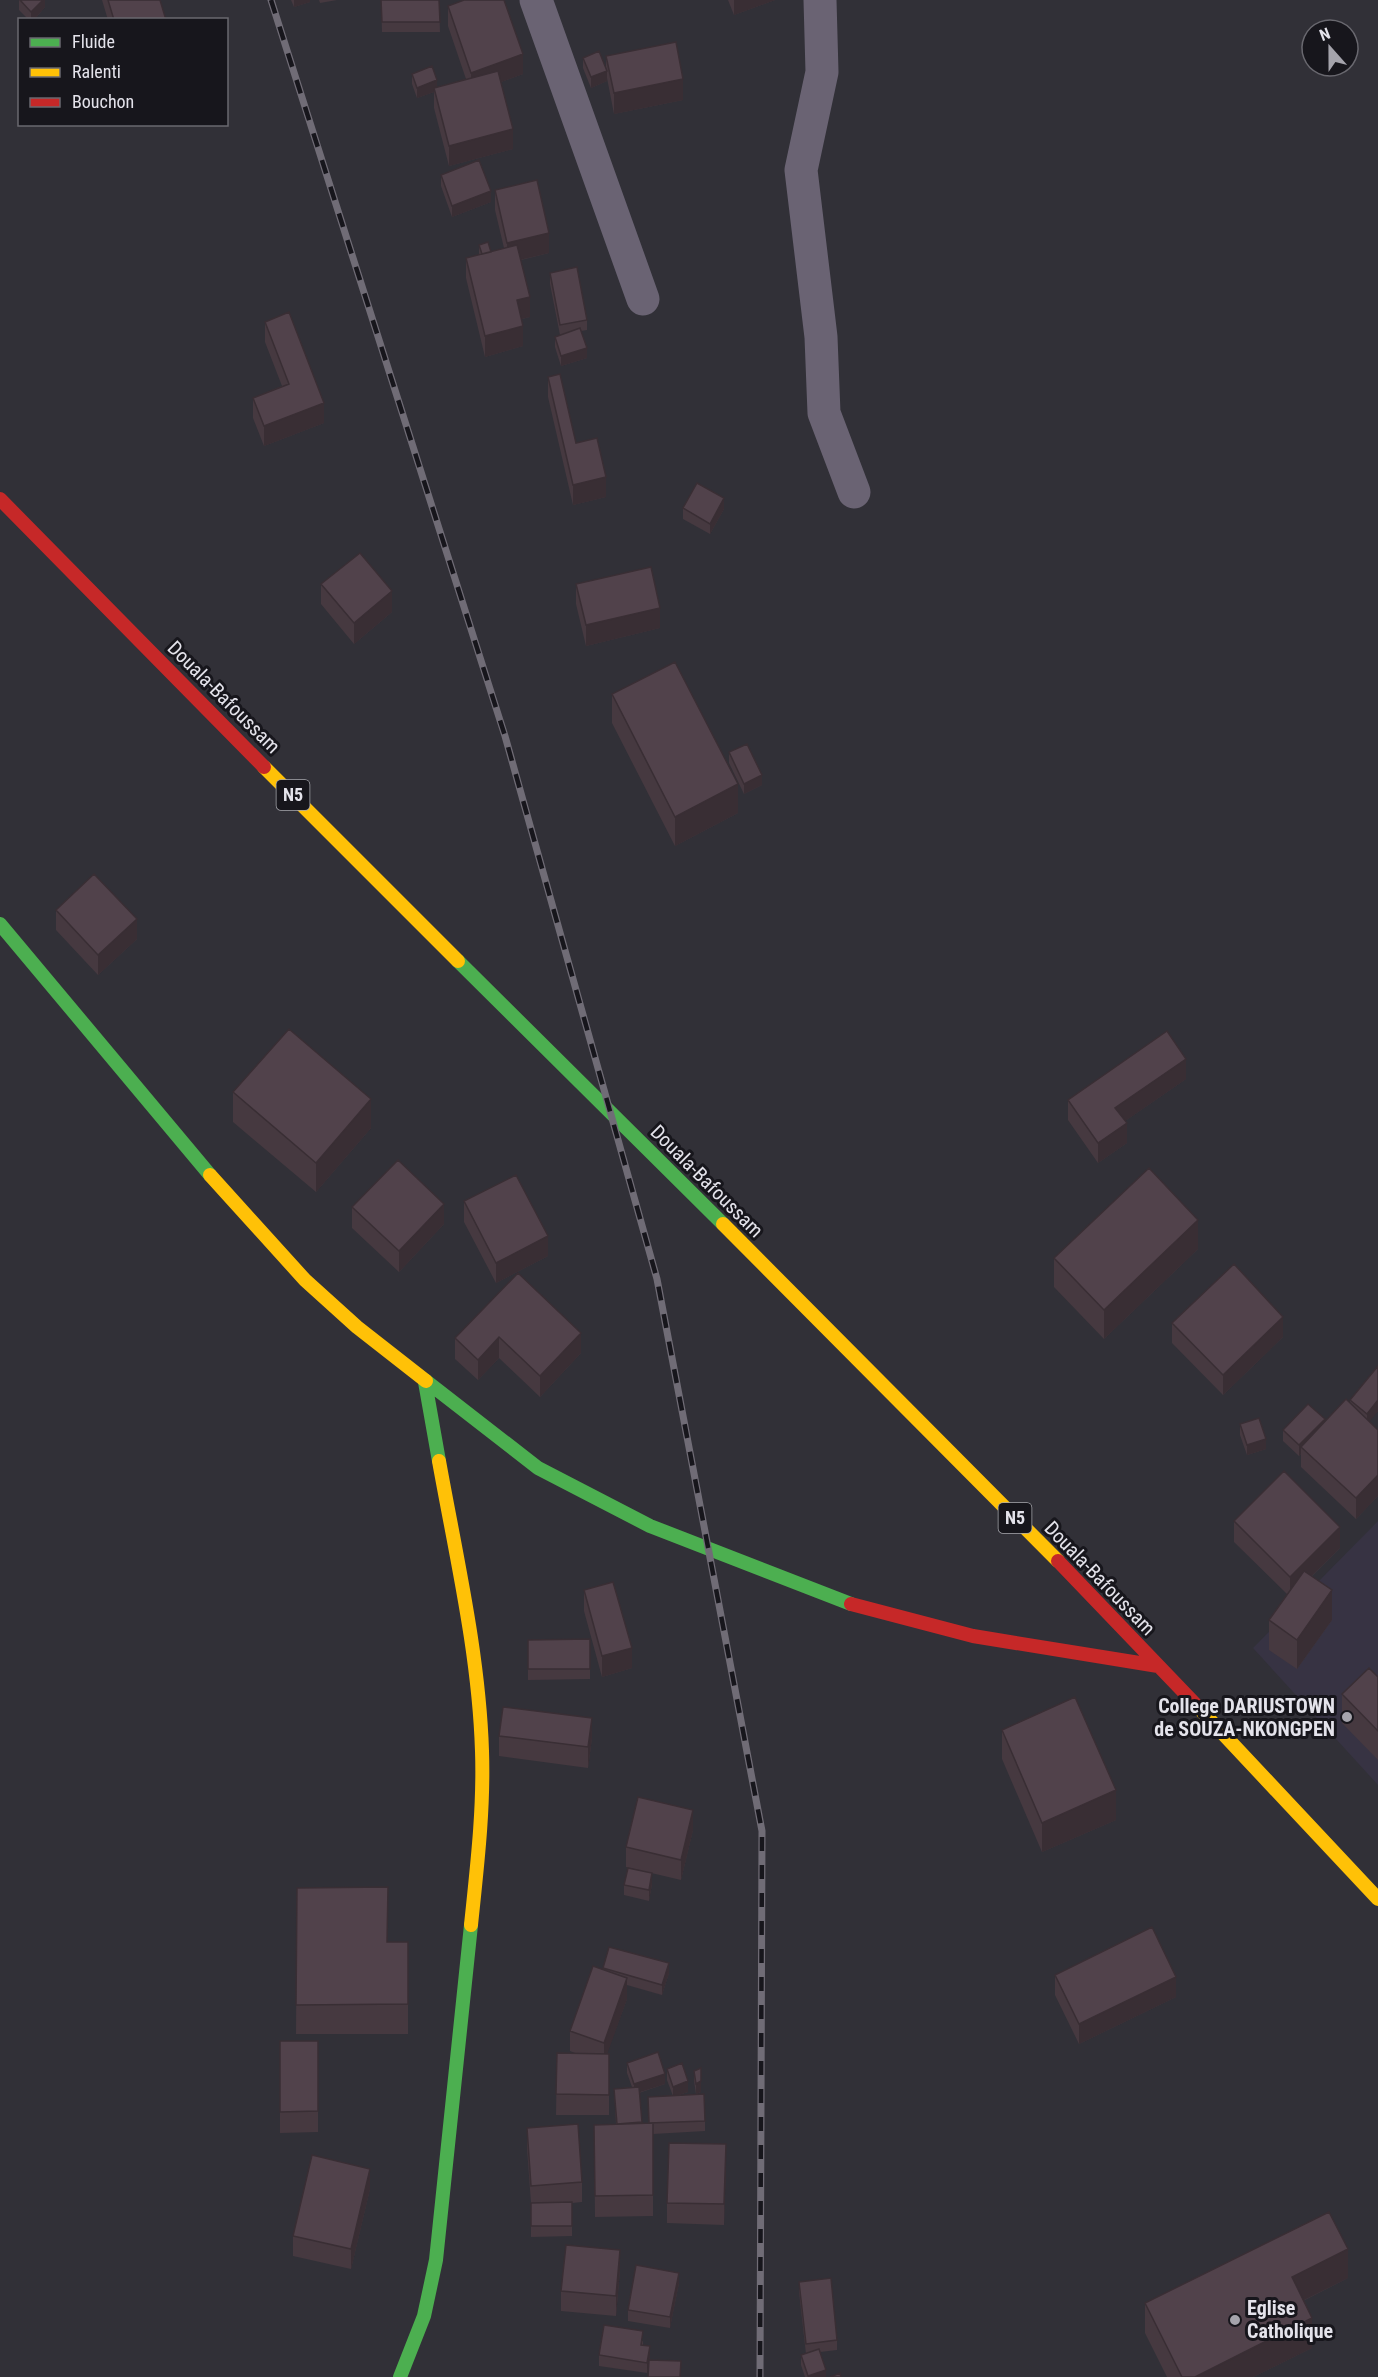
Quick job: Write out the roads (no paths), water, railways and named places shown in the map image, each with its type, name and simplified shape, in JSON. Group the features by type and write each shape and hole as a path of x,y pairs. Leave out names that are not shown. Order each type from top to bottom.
{"main road":[{"name":"Douala-Bafoussam","path":"0,499 1014,1516 1287,1799 1378,1899"},
{"path":"0,924 243,1213 305,1280 357,1328 538,1468 650,1526 847,1603 973,1636 1158,1666"},
{"path":"400,2377 424,2316 436,2260 479,1848 482,1777 480,1725 468,1641 425,1382"}],"street":[{"path":"549,0 536,0 643,299"},
{"path":"820,0 822,72 801,170 821,337 824,413 854,492"}],"railway":[{"path":"271,0 505,736 657,1279 762,1831 760,2377"}],"place":[{"name":"College DARIUSTOWN de SOUZA-NKONGPEN","path":"1347,1717"},
{"name":"Eglise Catholique","path":"1235,2320"}]}
